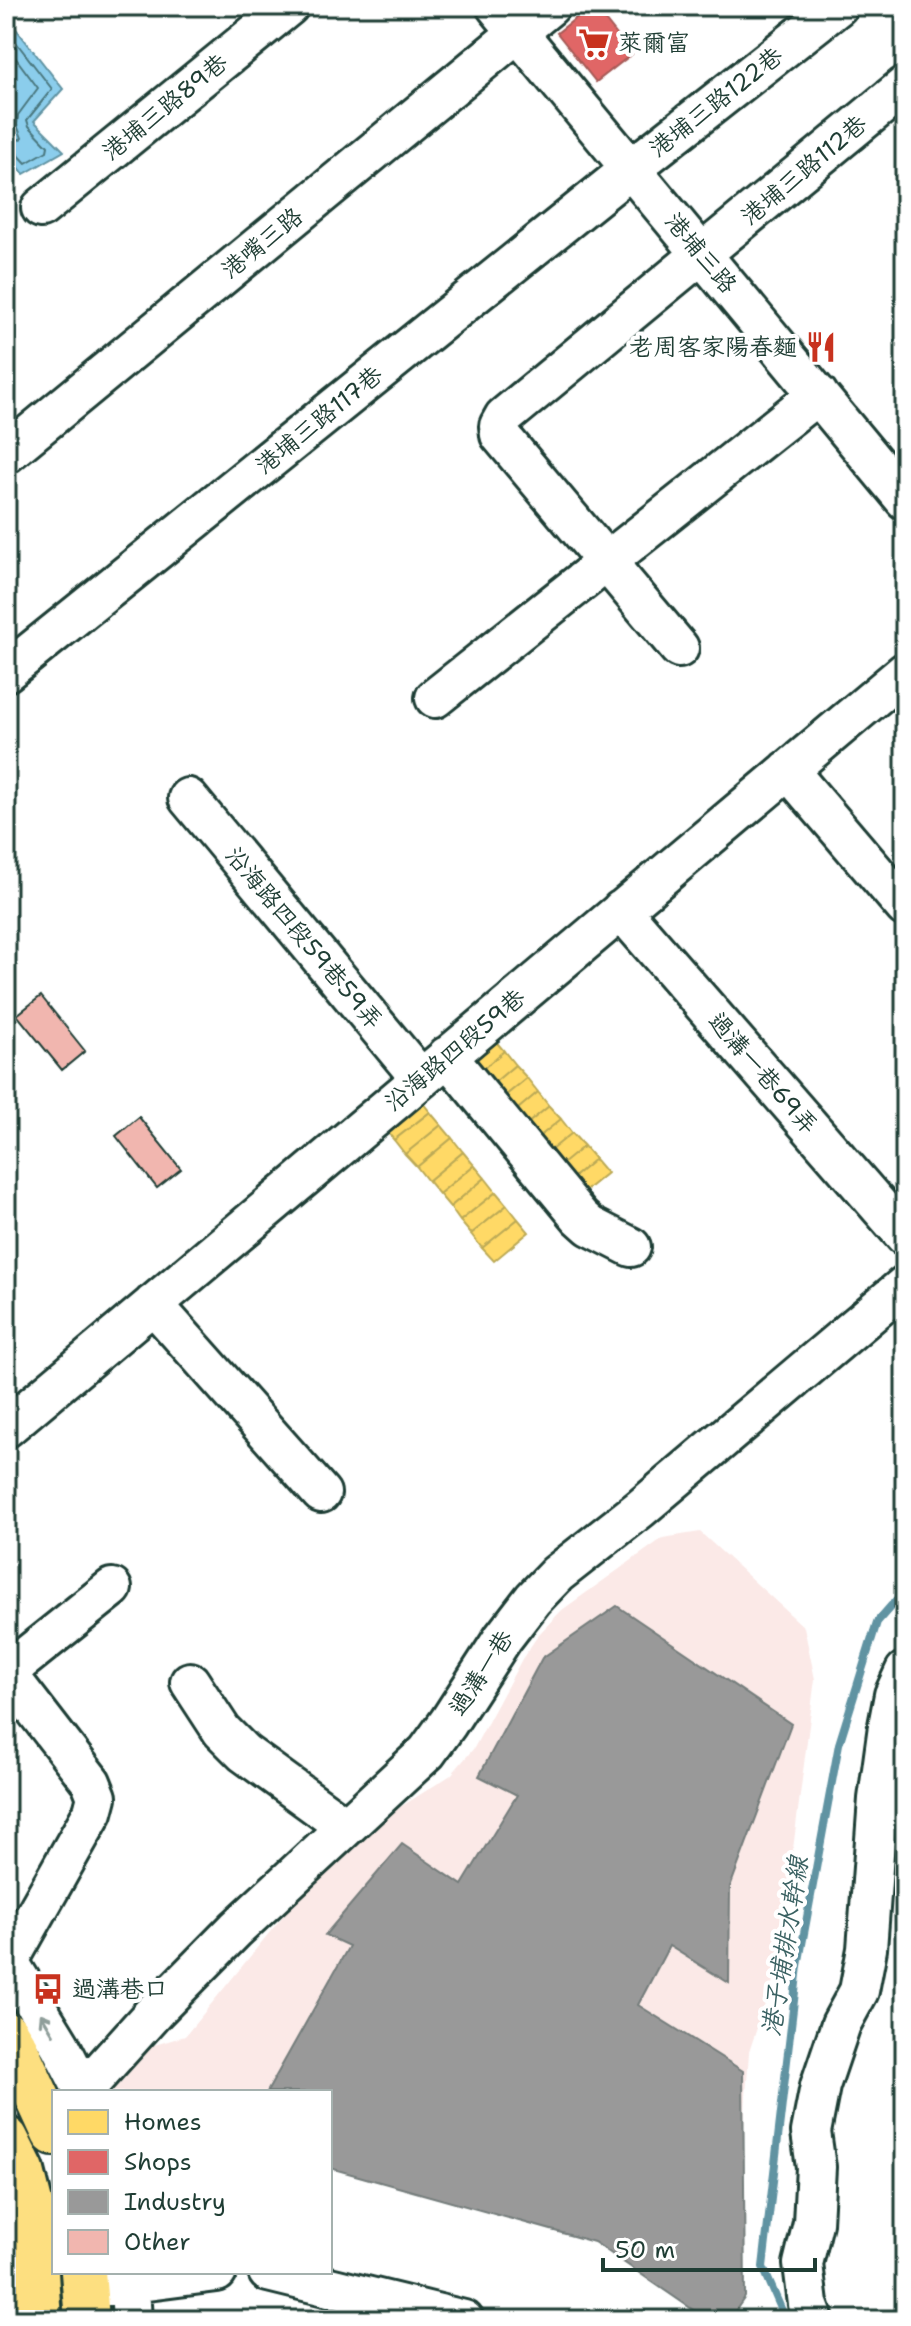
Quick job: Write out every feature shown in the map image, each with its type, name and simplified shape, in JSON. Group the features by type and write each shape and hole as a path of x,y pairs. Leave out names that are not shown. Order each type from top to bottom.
{"main road":[{"path":"6,2034 52,2130"},
{"path":"11,2169 32,2211 39,2320"}],"street":[{"name":"港埔三路89巷","path":"41,208 289,6"},
{"name":"港嘴三路","path":"6,454 507,19 550,6"},
{"name":"港埔三路122巷","path":"632,168 838,6"},
{"name":"港埔三路","path":"507,19 905,500"},
{"name":"港埔三路112巷","path":"606,561 500,435 499,426 504,417 905,86"},
{"name":"港埔三路117巷","path":"6,672 632,168"},
{"path":"435,698 818,394"},
{"path":"606,561 679,648"},
{"name":"沿海路四段59巷","path":"6,1428 905,672"},
{"path":"788,770 905,907"},
{"name":"沿海路四段59巷59弄","path":"188,798 434,1067 580,1217 590,1226 631,1247"},
{"name":"過溝一巷69弄","path":"621,910 905,1236"},
{"name":"過溝一巷","path":"84,2090 156,2010 236,1929 427,1752 503,1638 557,1574 640,1509 905,1285"},
{"path":"153,1304 321,1493"},
{"path":"82,2090 60,2045 7,1959 93,1812 97,1797 91,1782 6,1672 112,1588"},
{"path":"814,2320 808,2304 803,2264 813,2223 816,2167 811,2132 820,2086 841,2024 859,1991 867,1949 878,1799 888,1726 894,1695 905,1671"},
{"path":"190,1682 222,1731 244,1753 346,1827"},
{"path":"11,2169 52,2136"},
{"path":"85,2294 130,2292 208,2274"},
{"path":"276,2274 464,2320"}],"shaded area":[{"path":"700,1532 804,1627 815,1679 778,1965 749,2052 731,2318 625,2252 332,2160 332,2090 107,2090 124,2054 185,2036 342,1844 451,1775 474,1748 522,1659 539,1634 562,1610 663,1538"}],"water":[{"path":"6,16 63,89 34,121 64,151 24,174 6,152"}],"building: Homes":[{"path":"492,1037 504,1051 472,1078 460,1064"},
{"path":"504,1051 515,1065 483,1092 472,1078"},
{"path":"515,1065 527,1078 494,1105 483,1092"},
{"path":"527,1078 538,1092 506,1119 494,1105"},
{"path":"538,1092 549,1106 517,1132 506,1119"},
{"path":"419,1098 430,1112 394,1140 383,1127"},
{"path":"549,1106 561,1119 528,1146 517,1132"},
{"path":"430,1112 441,1125 405,1154 394,1140"},
{"path":"561,1119 572,1133 540,1159 528,1146"},
{"path":"441,1125 452,1138 417,1167 405,1154"},
{"path":"572,1133 584,1146 551,1173 540,1159"},
{"path":"452,1138 463,1152 428,1181 417,1167"},
{"path":"584,1146 595,1159 563,1186 551,1173"},
{"path":"463,1152 474,1165 439,1194 428,1181"},
{"path":"595,1159 607,1173 574,1200 563,1186"},
{"path":"474,1165 485,1178 450,1207 439,1194"},
{"path":"485,1178 496,1192 460,1221 450,1207"},
{"path":"496,1192 507,1205 471,1234 460,1221"},
{"path":"507,1205 518,1219 482,1248 471,1234"},
{"path":"518,1219 529,1232 494,1261 482,1248"}],"building: Shops":[{"name":"萊爾富","path":"591,6 632,54 596,82 557,33"}],"building: Industry":[{"path":"617,1606 791,1724 730,1887 729,1983 669,1946 638,2005 743,2071 745,2297 729,2320 708,2320 594,2242 332,2169 332,2090 268,2090 349,1946 325,1935 402,1844 462,1885 517,1795 479,1776 542,1658"}],"building: Other":[{"path":"41,996 85,1051 62,1070 17,1015"},
{"path":"139,1117 181,1169 157,1188 116,1136"}],"waterway":[{"name":"港子埔排水幹線","path":"786,2320 763,2267 798,1966 839,1744 877,1622 905,1590"}],"place":[{"name":"萊爾富","path":"594,43"},
{"name":"老周客家陽春麵","path":"821,347"},
{"name":"過溝巷口","path":"48,1989"}]}
